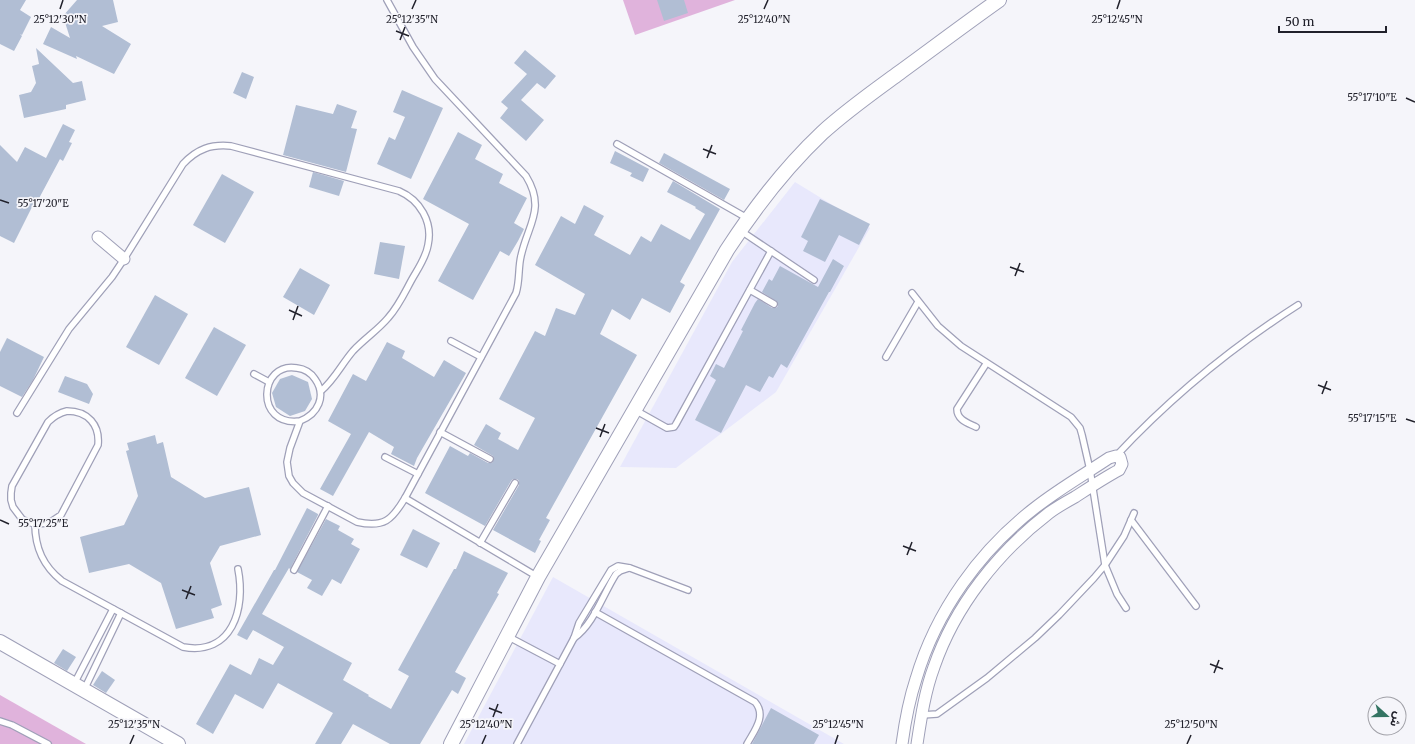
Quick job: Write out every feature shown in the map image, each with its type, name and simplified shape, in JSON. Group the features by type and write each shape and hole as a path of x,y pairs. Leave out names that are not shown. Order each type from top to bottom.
{"street":[{"path":"451,744 538,578 727,250 748,218 786,171 823,133 852,108 999,0"},
{"path":"98,237 124,259"},
{"path":"1112,456 1116,456 1122,460 1121,467 1050,512 1032,527 997,561 982,580 964,606 943,644 934,667 922,715 918,740 903,744 911,697 923,659 946,610 961,587 986,554 1015,524 1036,507 1090,470 1112,456"},
{"path":"0,642 178,744"}],"lane":[{"path":"300,421 287,462 293,483 303,493 357,522 375,524 391,518 396,513 405,498 516,293 519,279 520,258 536,209 534,192 526,176 435,79 413,47 387,0"},
{"path":"617,144 748,218"},
{"path":"17,413 69,329 112,277 124,259 183,164 196,152 213,145 231,146 399,191 407,194 421,208 427,222 429,236 425,256 398,305 388,318 358,346 345,361 334,378 321,392 318,407 308,418 292,422 278,417 272,412 266,398 269,382 274,376 280,371 294,367 302,368 315,377 321,392"},
{"path":"740,230 814,280"},
{"path":"634,410 664,427 674,427 771,251"},
{"path":"750,290 774,304"},
{"path":"912,293 932,320 967,351 1076,422 1082,435 1090,470 1105,565 1117,594 1126,608"},
{"path":"886,357 918,302"},
{"path":"1116,456 1154,416 1189,384 1242,342 1298,305"},
{"path":"451,341 481,357"},
{"path":"976,427 960,418 957,409 986,364"},
{"path":"254,374 269,382"},
{"path":"67,411 82,413 89,417 94,423 98,438 98,445 61,515 49,523 35,524 22,519 17,514 11,500 12,486 48,422 53,416 60,412 67,411"},
{"path":"440,432 490,459"},
{"path":"385,457 418,474"},
{"path":"480,543 515,483"},
{"path":"405,498 538,578"},
{"path":"294,570 328,506"},
{"path":"922,715 932,715 941,711 987,678 1059,614 1105,565 1124,536 1134,513"},
{"path":"1131,520 1196,606"},
{"path":"35,524 36,543 41,556 48,568 62,581 183,647 192,649 201,649 210,646 225,636 236,617 240,606 241,594 238,569"},
{"path":"516,744 574,638 579,623 611,570 618,566 630,568 688,590"},
{"path":"574,638 585,628 616,574 630,568"},
{"path":"79,687 113,609"},
{"path":"595,612 755,702 761,716 747,744"},
{"path":"79,687 122,614"},
{"path":"507,636 560,664"},
{"path":"0,721 12,725 48,744"}],"shaded area":[{"path":"623,0 735,0 635,35"},
{"path":"795,182 870,228 776,392 676,468 620,467 732,262"},
{"path":"553,577 844,744 464,744"},
{"path":"0,695 86,744 0,744"}],"building":[{"path":"0,0 26,0 20,10 31,17 22,35 20,34 22,36 14,51 0,44"},
{"path":"77,0 113,0 118,22 102,26 131,44 114,74 76,56 77,59 43,44 51,27 70,38 63,16"},
{"path":"657,0 684,0 688,13 664,21"},
{"path":"36,48 73,83 82,81 86,100 66,105 66,109 24,118 19,95 31,92 36,83 32,66 39,64"},
{"path":"525,50 556,76 545,89 537,83 521,100 544,120 526,141 500,118 508,108 501,102 527,74 514,63"},
{"path":"242,72 254,77 246,99 233,93"},
{"path":"402,90 443,108 411,179 377,164 389,137 395,140 405,117 393,112"},
{"path":"337,104 357,111 351,128 357,129 346,172 283,155 296,105 333,114"},
{"path":"63,124 75,130 69,142 72,143 63,161 60,159 36,204 34,203 14,243 0,236 0,145 17,162 25,147 46,158"},
{"path":"458,132 482,145 475,159 503,174 499,183 527,198 514,223 524,229 518,241 509,256 500,251 473,300 438,281 469,224 423,199"},
{"path":"615,151 649,169 643,182 630,176 632,173 610,163"},
{"path":"664,153 730,189 724,200 659,163"},
{"path":"313,172 344,181 339,196 309,187"},
{"path":"222,174 254,192 225,243 193,225"},
{"path":"673,181 720,209 680,282 685,285 670,313 642,298 630,320 612,309 600,334 637,355 546,518 550,520 539,540 541,541 535,553 493,530 519,485 519,481 517,479 513,479 511,481 485,526 425,493 450,446 468,456 470,453 488,463 492,463 494,459 493,456 474,445 486,424 501,433 498,439 518,450 535,418 499,399 535,331 545,336 556,308 575,315 585,294 535,265 561,216 575,224 584,205 604,216 594,235 630,255 641,236 651,242 661,224 690,240 705,214 695,208 696,207 667,192"},
{"path":"820,199 870,224 859,245 839,235 825,262 803,251 808,241 801,237"},
{"path":"380,242 405,246 399,279 374,274"},
{"path":"833,259 844,266 787,368 781,364 773,378 769,376 760,392 746,385 721,433 695,420 716,380 710,376 716,364 724,368 743,331 741,330 755,303 758,299 772,308 776,308 778,306 776,301 762,292 769,279 772,281 780,266 818,287"},
{"path":"300,268 330,285 314,315 283,297"},
{"path":"155,295 188,314 159,365 126,347"},
{"path":"214,327 246,345 217,396 185,378"},
{"path":"7,338 44,357 33,380 22,397 0,386 0,352"},
{"path":"387,342 405,351 402,358 434,377 444,360 466,373 417,458 414,466 391,454 394,447 369,432 333,496 320,489 351,434 328,421 353,374 366,381"},
{"path":"292,375 308,382 312,399 305,411 290,416 276,407 272,393 280,379"},
{"path":"65,376 87,384 93,394 89,404 58,392"},
{"path":"155,435 157,444 163,442 171,477 205,498 249,487 261,535 220,546 210,563 222,605 211,609 214,618 176,629 161,583 129,564 89,573 80,537 124,525 138,496 126,451 129,450 127,443"},
{"path":"307,508 318,515 290,569 289,568 262,614 352,663 343,680 391,709 409,676 398,670 454,569 456,569 464,551 508,573 497,593 499,594 455,672 466,678 458,694 452,690 420,744 390,744 353,724 341,744 315,744 333,713 278,683 263,709 235,694 213,734 196,724 230,664 251,675 259,658 273,665 284,647 253,630 247,640 237,635 275,570"},
{"path":"326,519 340,526 338,530 354,539 351,544 360,549 341,584 332,579 322,596 307,588 312,580 297,572"},
{"path":"413,529 440,543 427,568 400,555"},
{"path":"63,649 76,657 67,671 54,663"},
{"path":"102,671 115,680 106,693 93,685"},
{"path":"771,708 819,735 814,744 752,744"}]}
